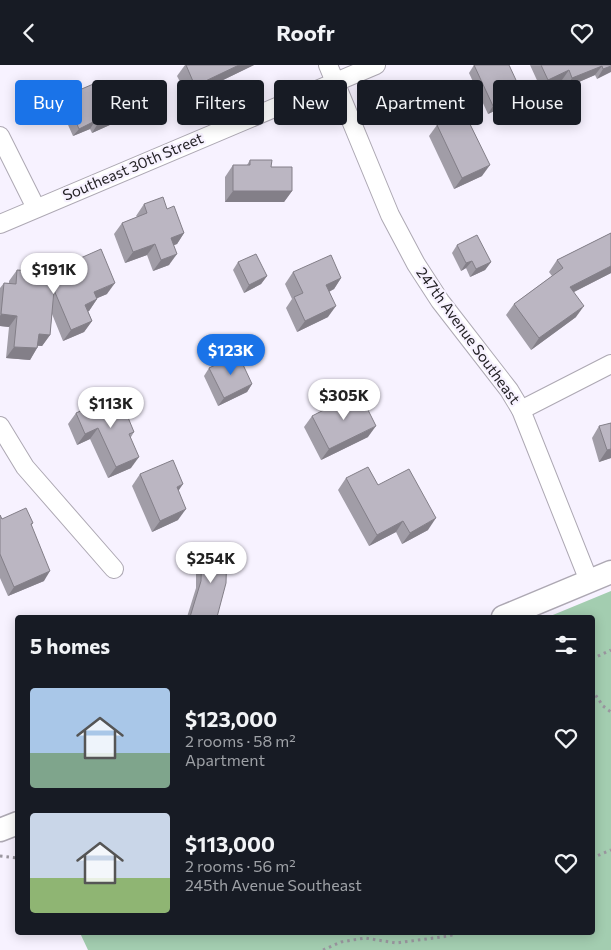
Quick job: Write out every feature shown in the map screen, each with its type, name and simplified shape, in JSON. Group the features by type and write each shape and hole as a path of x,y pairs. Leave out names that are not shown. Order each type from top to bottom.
{"street":[{"name":"247th Avenue Southeast","path":"328,65 335,80"},
{"name":"Southeast 30th Street","path":"341,80 376,65"},
{"name":"Southeast 30th Street","path":"0,224 274,108"},
{"name":"247th Avenue Southeast","path":"347,109 390,215 416,264 440,301 521,410 589,581"},
{"path":"0,136 36,208"},
{"path":"521,410 611,364"},
{"path":"0,426 25,467 114,569"},
{"path":"508,615 611,572"},
{"path":"0,830 15,824"}],"path":[{"path":"595,658 611,650"},
{"path":"595,694 603,706 611,712"},
{"path":"595,857 611,850"},
{"path":"0,857 15,858"},
{"path":"323,950 341,942 365,938 396,943 452,935"}],"green space":[{"path":"611,591 611,950 88,950 81,935 595,935 595,615 553,615"}],"building":[{"path":"186,65 239,65 208,80 192,80"},
{"path":"474,65 509,65 516,80 493,80 493,106 483,84 483,80 481,80"},
{"path":"541,65 611,65 603,69 602,66 572,78 569,70 548,80"},
{"path":"92,85 92,122 79,129 77,125 82,125 82,89"},
{"path":"437,125 470,125 490,165 462,178"},
{"path":"250,160 272,160 271,167 292,167 292,191 233,191 233,165 250,165"},
{"path":"163,197 167,209 174,206 184,233 171,238 177,254 161,260 155,244 133,252 122,223 147,213 144,204"},
{"path":"611,233 611,266 570,287 584,306 539,338 514,304 563,268 557,260"},
{"path":"477,235 491,262 476,269 472,261 466,263 457,245"},
{"path":"101,249 115,283 94,292 97,299 85,305 92,321 71,330 54,290 50,335 39,334 37,348 14,347 17,316 1,314 4,283 16,284 17,270 33,271 65,258 67,264"},
{"path":"256,254 267,276 249,285 238,262"},
{"path":"331,255 341,278 326,285 336,306 305,321 294,297 303,293 293,272"},
{"path":"238,354 252,384 224,398 209,368"},
{"path":"359,392 376,426 329,449 312,416"},
{"path":"114,396 123,417 127,415 134,432 129,434 139,457 116,467 98,428 85,434 76,413"},
{"path":"611,423 611,449 607,450 599,426"},
{"path":"173,460 183,484 177,487 186,509 160,521 140,474"},
{"path":"368,467 378,485 409,469 436,518 410,533 403,521 377,535 346,478"},
{"path":"26,508 50,571 14,587 0,554 0,515 2,519"},
{"path":"202,549 227,550 226,583 218,615 191,615 201,581"}]}
